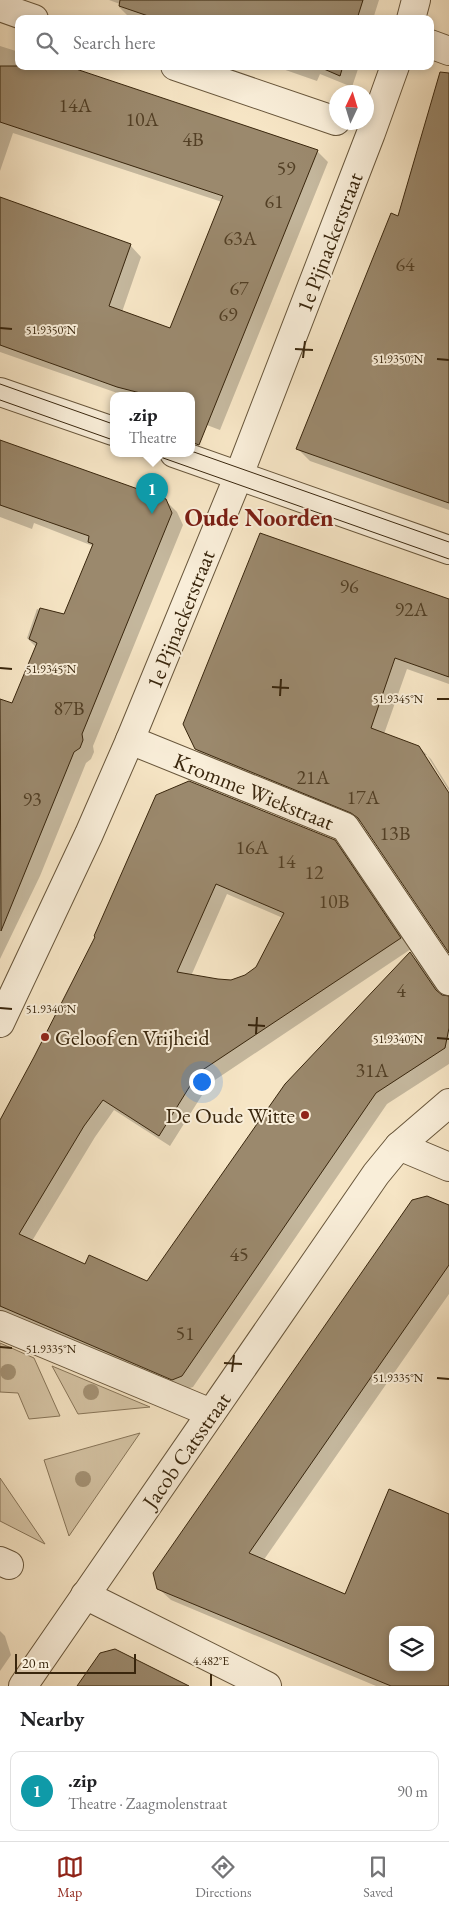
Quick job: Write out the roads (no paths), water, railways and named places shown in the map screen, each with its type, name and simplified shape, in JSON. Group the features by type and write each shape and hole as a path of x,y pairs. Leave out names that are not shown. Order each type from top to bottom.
{"street":[{"path":"412,15 416,0"},
{"path":"0,7 23,15"},
{"path":"434,45 449,51"},
{"path":"187,70 329,119"},
{"name":"1e Pijnackerstraat","path":"0,1023 89,834 130,740 239,476 394,70"},
{"path":"363,130 371,133"},
{"path":"0,392 110,431"},
{"path":"185,457 449,550"},
{"name":"Kromme Wiekstraat","path":"130,740 345,827 449,982"},
{"name":"Jacob Catsstraat","path":"23,1686 376,1174 399,1146 449,1103"},
{"path":"399,1146 449,1167"},
{"path":"0,1325 211,1413"},
{"path":"85,1595 267,1686"}],"tram line":[{"path":"0,384 110,423"},
{"path":"0,400 110,439"},
{"path":"195,452 449,542"},
{"path":"160,457 449,559"}],"place":[{"name":".zip","path":"152,514"},
{"name":"Geloof en Vrijheid","path":"45,1037"},
{"name":"De Oude Witte","path":"305,1115"}],"district":[{"name":"Oude Noorden","path":"259,518"}]}
